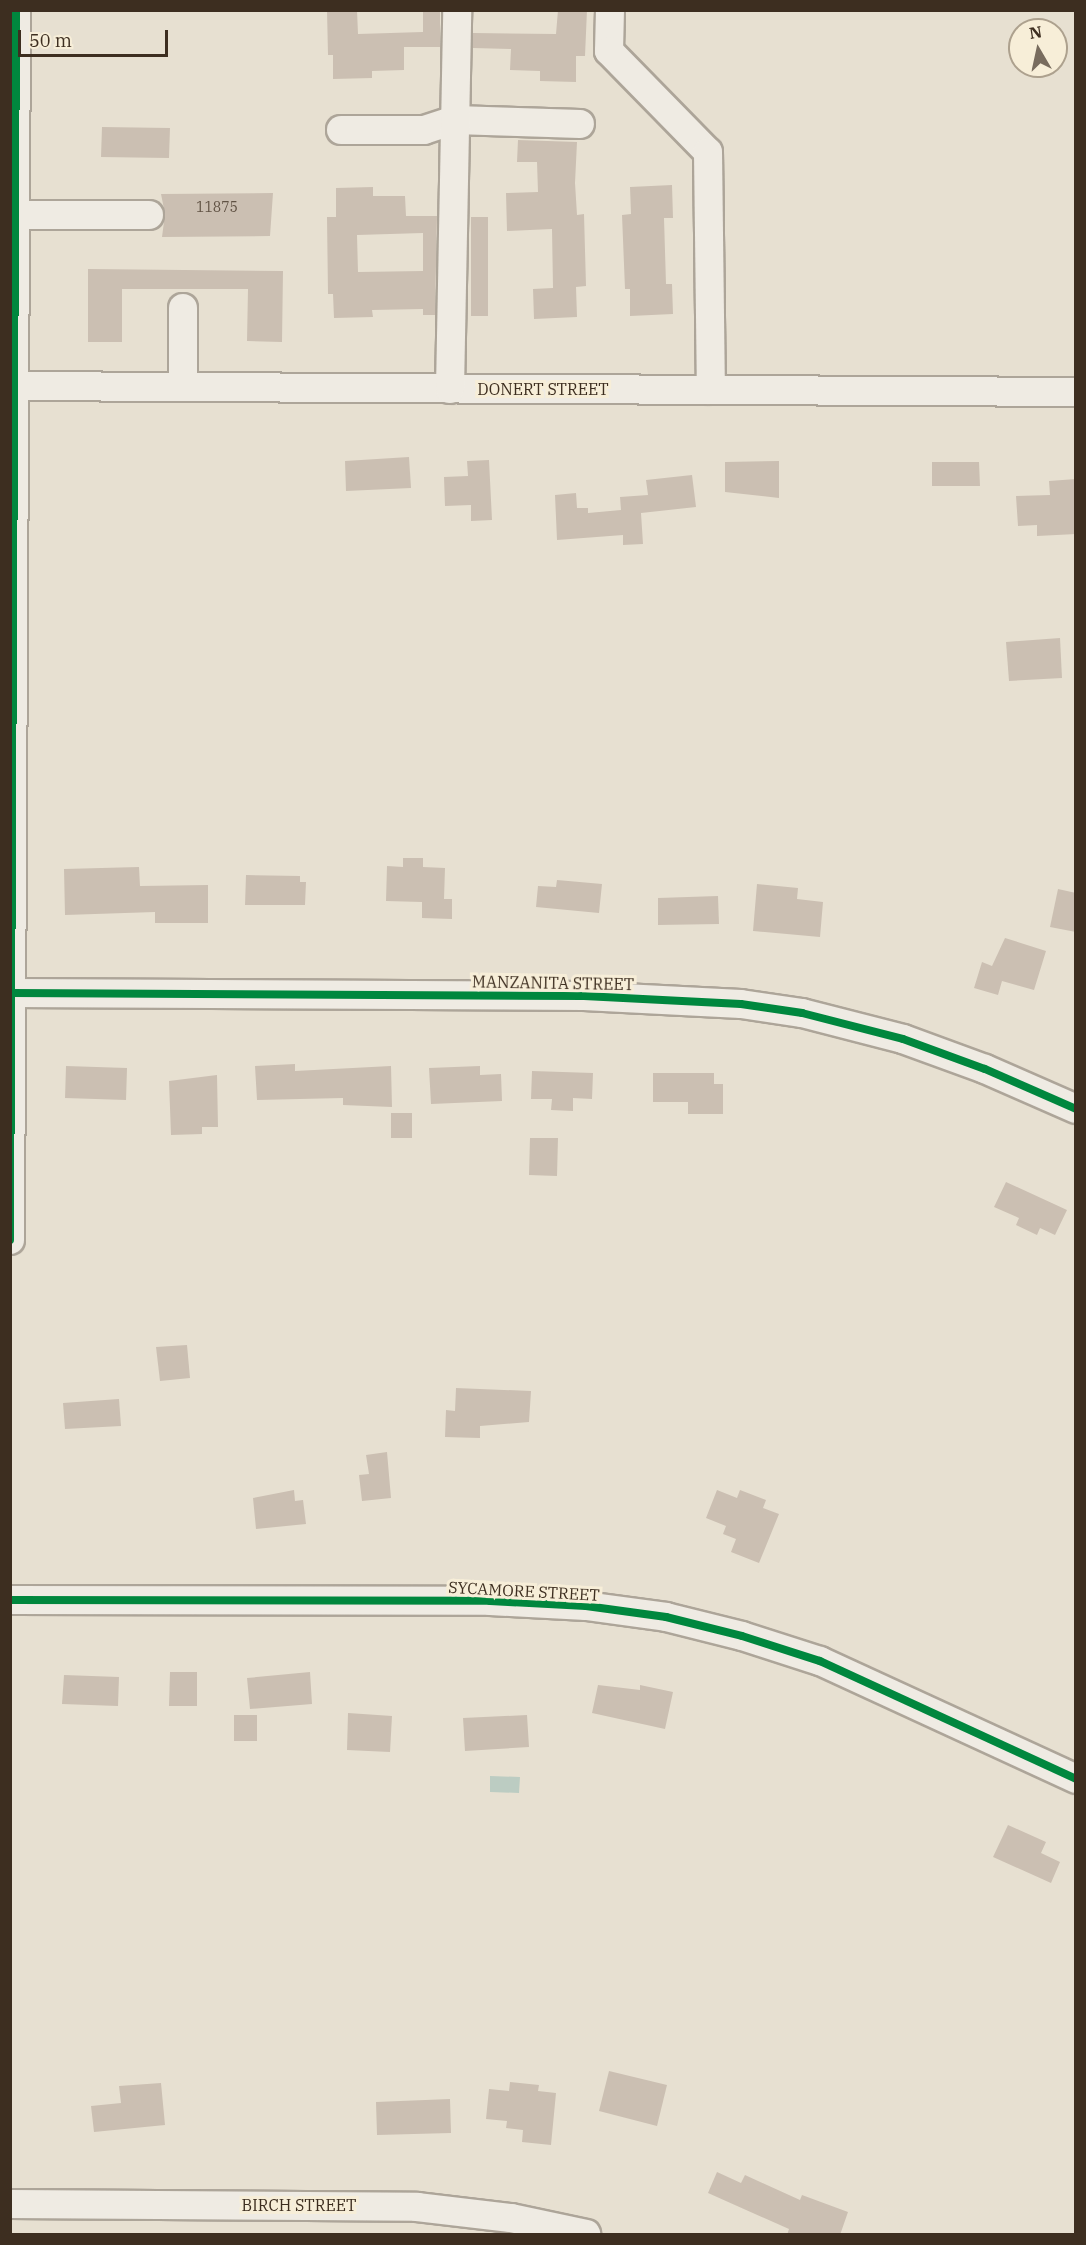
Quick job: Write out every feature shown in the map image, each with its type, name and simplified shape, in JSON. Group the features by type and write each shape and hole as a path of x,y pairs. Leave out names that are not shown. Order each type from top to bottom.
{"street":[{"path":"10,1240 12,386 16,10"},
{"path":"450,389 457,10"},
{"path":"610,10 609,51 708,152 711,390"},
{"path":"341,130 424,130 455,120 580,124"},
{"path":"15,215 149,215"},
{"path":"183,308 183,387"},
{"name":"DONERT STREET","path":"12,386 1076,392"},
{"name":"MANZANITA STREET","path":"12,993 584,996 741,1004 802,1013 903,1039 985,1069 1076,1109"},
{"name":"SYCAMORE STREET","path":"10,1600 490,1601 586,1606 656,1615 742,1636 820,1661 1076,1779"},
{"name":"BIRCH STREET","path":"10,2204 417,2207 511,2218 585,2235"}],"shaded area":[{"path":"490,1776 520,1777 519,1793 490,1792"}],"building":[{"path":"327,10 357,10 358,34 423,32 423,10 440,10 440,47 404,47 404,70 372,71 372,78 333,79 333,55 328,55"},
{"path":"558,10 587,10 585,56 576,56 576,82 540,81 540,71 510,70 511,49 473,48 473,33 556,34"},
{"path":"102,127 170,128 169,158 101,157"},
{"path":"518,140 577,142 575,183 577,215 584,214 586,286 576,287 577,317 534,319 533,289 553,288 552,229 507,231 506,193 538,192 537,162 517,162"},
{"path":"672,185 673,218 664,218 666,284 672,284 673,314 630,316 630,289 625,289 622,215 631,214 630,187"},
{"path":"373,187 373,196 405,196 406,216 437,216 435,315 423,315 423,309 372,310 373,317 334,318 333,294 328,294 327,217 336,217 336,188","holes":["423,233 423,271 358,272 357,235"]},
{"path":"273,193 270,236 162,237 165,214 161,194"},
{"path":"471,217 488,217 488,316 471,316"},
{"path":"88,269 283,271 282,342 247,341 248,289 122,289 122,342 88,342"},
{"path":"409,457 411,488 346,491 345,461"},
{"path":"489,460 492,520 471,521 471,505 445,506 444,477 468,476 467,461"},
{"path":"779,461 779,498 725,492 725,462"},
{"path":"932,462 979,462 980,486 932,486"},
{"path":"692,475 696,507 641,513 643,544 623,545 623,535 557,540 555,495 576,493 577,508 588,508 588,513 621,510 620,497 648,495 646,480"},
{"path":"1076,479 1076,534 1037,536 1037,525 1018,526 1016,496 1050,495 1049,481"},
{"path":"1060,638 1062,678 1009,681 1006,642"},
{"path":"403,858 423,858 423,867 445,868 444,899 452,899 452,919 422,918 422,902 386,901 387,866 403,867"},
{"path":"139,867 140,886 208,885 208,923 155,923 155,912 65,915 64,869"},
{"path":"246,875 300,876 300,882 306,882 305,905 245,905"},
{"path":"557,880 602,884 599,913 536,907 538,886 556,887"},
{"path":"757,884 798,888 797,899 823,902 820,937 753,931"},
{"path":"1058,889 1076,893 1076,932 1050,927"},
{"path":"718,896 719,924 658,925 658,898"},
{"path":"1005,938 1046,951 1034,990 1002,981 998,995 974,988 982,962 992,966"},
{"path":"295,1064 295,1071 391,1066 392,1107 343,1105 343,1098 257,1100 255,1066"},
{"path":"66,1066 127,1068 126,1100 65,1098"},
{"path":"480,1066 480,1075 501,1074 502,1101 431,1104 429,1068"},
{"path":"532,1071 593,1073 592,1099 573,1098 573,1111 551,1110 552,1099 531,1099"},
{"path":"653,1073 714,1073 714,1084 723,1084 723,1114 688,1114 688,1102 653,1102"},
{"path":"217,1075 218,1127 202,1127 202,1134 171,1135 169,1081"},
{"path":"391,1113 412,1113 412,1138 391,1138"},
{"path":"530,1138 558,1138 557,1176 529,1175"},
{"path":"1006,1182 1067,1210 1055,1235 1040,1228 1037,1235 1016,1225 1019,1218 994,1207"},
{"path":"187,1345 190,1378 160,1381 156,1347"},
{"path":"456,1388 531,1391 529,1422 480,1426 480,1438 445,1437 446,1410 455,1411"},
{"path":"119,1399 121,1426 65,1429 63,1403"},
{"path":"387,1452 391,1498 362,1501 359,1475 369,1474 366,1455"},
{"path":"294,1490 295,1501 303,1500 306,1524 256,1529 253,1498"},
{"path":"717,1490 737,1498 740,1490 766,1500 763,1508 779,1514 759,1563 731,1552 736,1539 723,1534 726,1526 706,1518"},
{"path":"170,1672 197,1672 197,1706 169,1706"},
{"path":"310,1672 312,1704 250,1709 247,1678"},
{"path":"64,1675 119,1677 118,1706 62,1704"},
{"path":"598,1685 640,1690 640,1685 673,1692 665,1729 592,1713"},
{"path":"348,1713 392,1716 390,1752 347,1750"},
{"path":"234,1715 257,1715 257,1741 234,1741"},
{"path":"527,1715 529,1747 465,1751 463,1718"},
{"path":"1008,1825 1046,1842 1041,1853 1060,1862 1051,1883 993,1857"},
{"path":"609,2071 667,2085 657,2126 599,2111"},
{"path":"510,2082 539,2085 538,2091 556,2093 551,2145 522,2142 523,2130 506,2128 507,2121 486,2119 489,2089 509,2091"},
{"path":"161,2083 165,2125 94,2132 91,2106 121,2103 119,2086"},
{"path":"450,2099 451,2133 377,2135 376,2102"},
{"path":"717,2172 741,2183 745,2175 800,2200 802,2195 848,2212 840,2235 787,2235 789,2229 708,2193"}],"cycle path":[{"path":"10,1240 16,10"},
{"path":"12,993 584,996 741,1004 802,1013 903,1039 985,1069 1076,1109"},
{"path":"10,1600 490,1601 586,1606 666,1617 742,1636 820,1661 1076,1779"}]}
